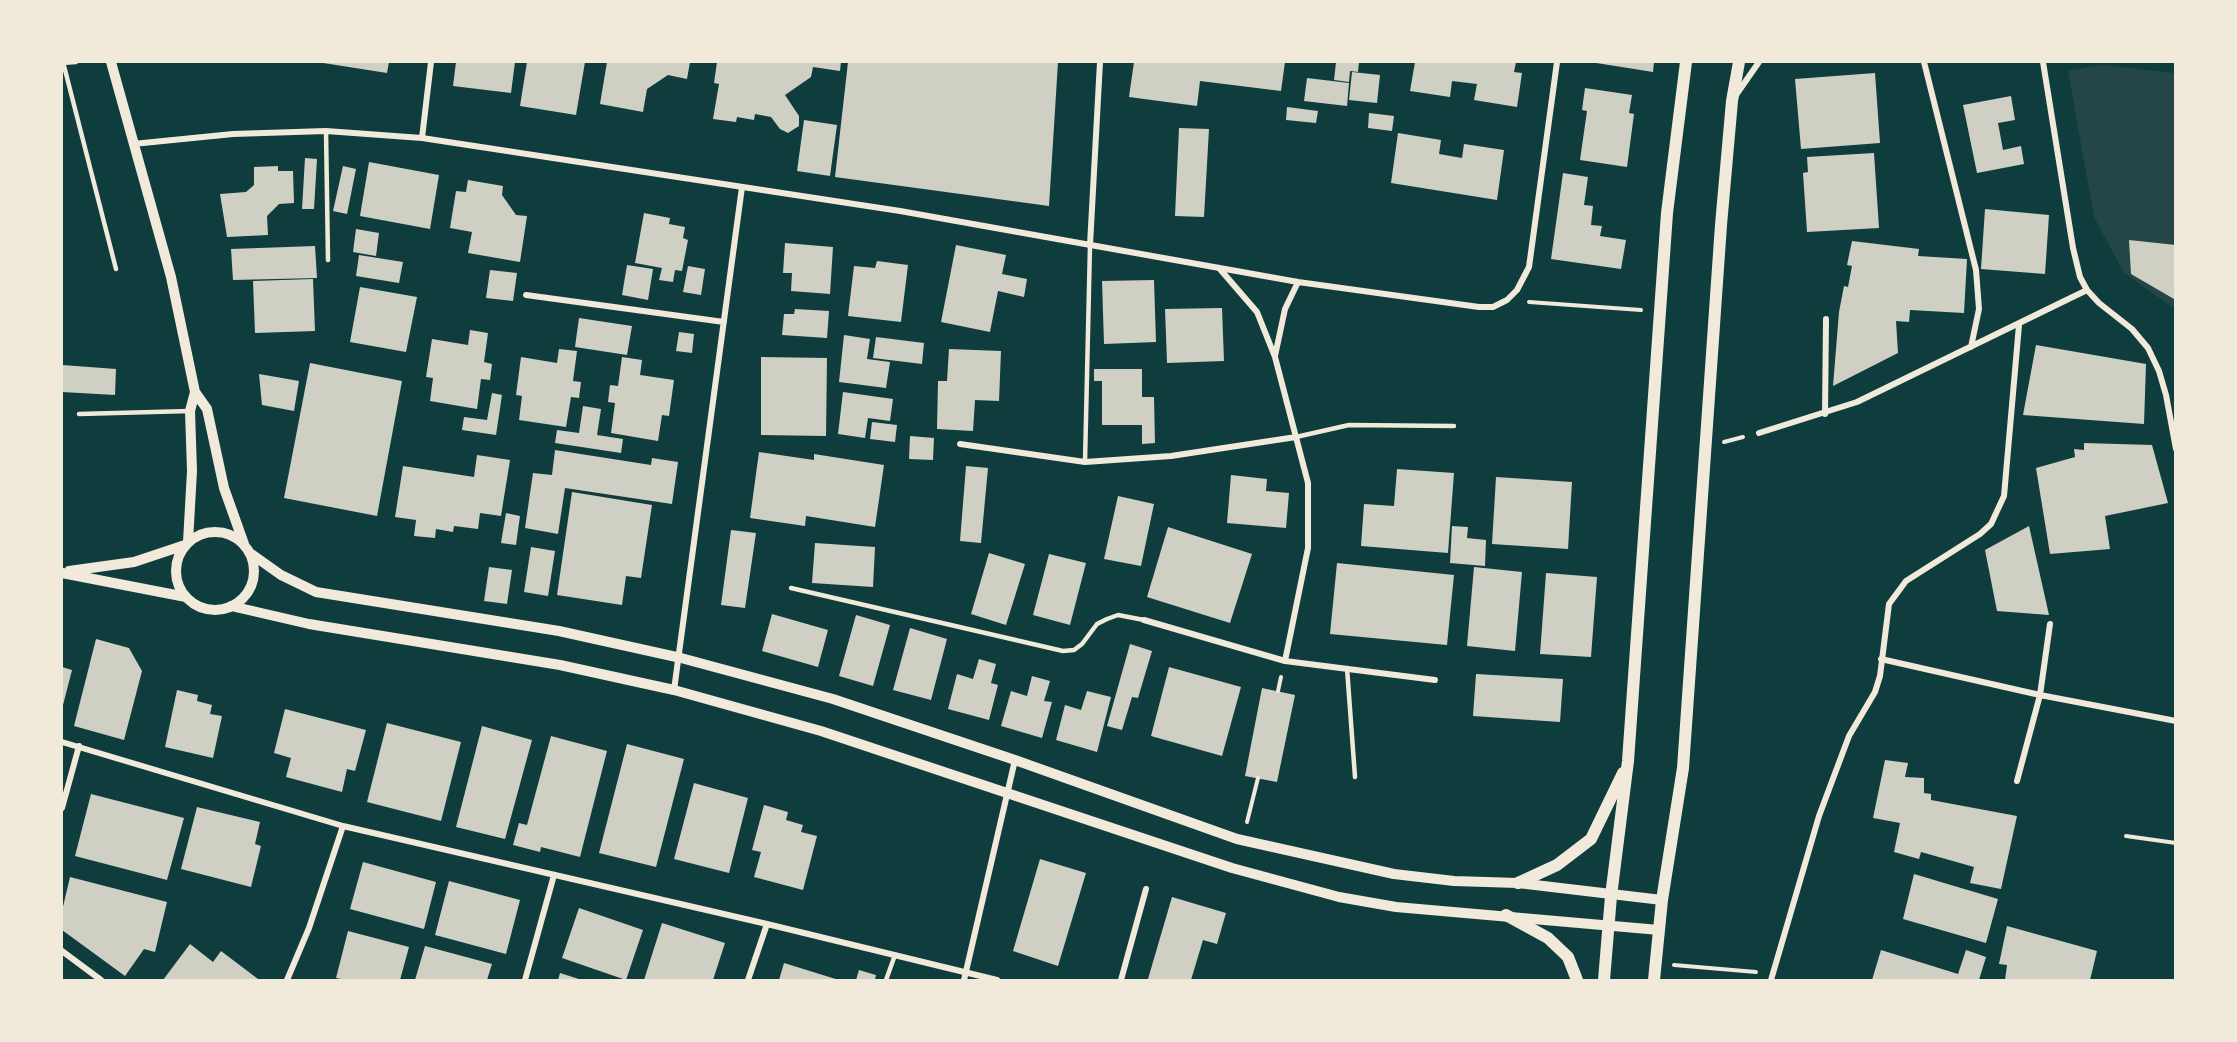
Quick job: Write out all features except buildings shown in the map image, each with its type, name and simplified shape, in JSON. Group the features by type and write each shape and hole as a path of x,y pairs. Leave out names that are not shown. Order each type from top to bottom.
{"main road":[{"path":"1604,981 1611,896 1628,760 1667,213 1686,62"},
{"path":"1654,981 1662,900 1683,768 1732,101 1739,62"},
{"path":"1518,883 1557,865 1591,839 1628,760"},
{"path":"1506,915 1548,938 1568,957 1577,981"}],"street":[{"path":"62,572 186,597 202,608 222,609 239,602 250,588 254,571 224,488 207,409 195,392 171,278 111,62"},
{"path":"422,138 431,62"},
{"path":"1090,245 1100,62"},
{"path":"132,144 233,134 326,131 422,138 900,211 1298,282 1479,308 1493,307 1508,300 1525,278 1533,252 1557,62"},
{"path":"1732,101 1759,62"},
{"path":"1924,62 1976,270 1979,309 1971,347"},
{"path":"2043,62 2073,248 2087,290 2132,329 2148,348 2166,395 2175,449"},
{"path":"674,690 681,658 742,187"},
{"path":"1219,267 1257,312 1275,357 1308,483 1308,548 1286,660"},
{"path":"1275,357 1285,309 1298,282"},
{"path":"1759,433 1857,402 2087,290"},
{"path":"526,295 724,322"},
{"path":"1825,414 1826,320"},
{"path":"1771,981 1819,816 1849,736 1875,692 1889,604 1906,581 1980,534 1998,510 2005,481 2019,325"},
{"path":"186,597 176,575 177,559 186,543 192,471 190,411 195,392"},
{"path":"960,444 1085,462 1171,456 1296,437"},
{"path":"62,572 134,562 186,543 203,533 220,532 281,574 316,592 559,631 681,658 833,699 1243,840 1394,874 1454,881 1518,883 1611,896 1662,900"},
{"path":"231,606 309,624 560,665 674,690 821,731 1288,885 1396,907 1659,930"},
{"path":"1144,620 1286,660 1435,680"},
{"path":"2018,781 2040,695 2050,624"},
{"path":"1881,659 2040,695 2175,721"},
{"path":"62,742 342,826 767,924 997,981"},
{"path":"62,808 79,746"},
{"path":"964,981 1015,760"},
{"path":"287,981 309,928 342,826"},
{"path":"525,981 554,875"},
{"path":"1121,981 1146,889"},
{"path":"748,981 767,924"},
{"path":"62,951 101,981"}],"lane":[{"path":"76,62 62,63 116,269"},
{"path":"326,131 328,260"},
{"path":"1085,462 1090,245"},
{"path":"79,414 190,411"},
{"path":"1296,437 1349,425 1454,426"},
{"path":"791,588 1038,648 1063,651 1074,650 1082,644 1097,624 1107,619 1118,615 1144,620"},
{"path":"1347,668 1355,777"},
{"path":"886,981 895,955"}],"path":[{"path":"1508,300 1660,311"},
{"path":"1705,447 1759,433"},
{"path":"1243,840 1258,778"},
{"path":"2126,836 2175,843"}],"shaded area":[{"path":"2101,65 2175,73 2175,309 2124,273 2094,217 2068,71"}]}
